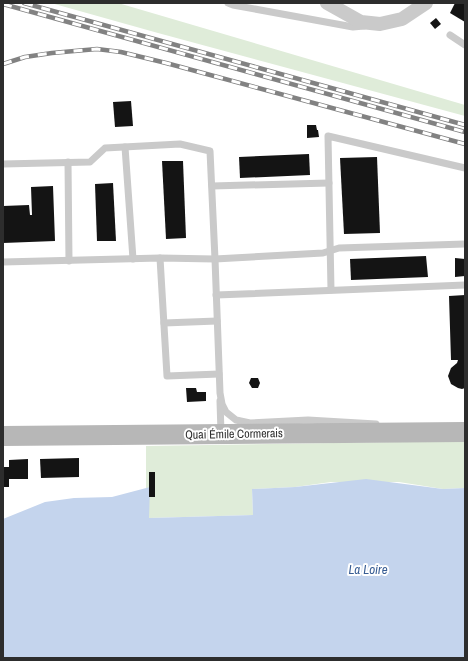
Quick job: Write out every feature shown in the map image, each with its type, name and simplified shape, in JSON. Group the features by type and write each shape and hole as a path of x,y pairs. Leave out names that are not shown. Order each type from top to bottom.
{"main road":[{"name":"Quai Émile Cormerais","path":"3,436 465,432"}],"street":[{"path":"327,3 361,22 380,24 402,19 426,3"}],"lane":[{"path":"228,3 353,27 380,24"},
{"path":"450,36 465,45"},
{"path":"331,290 328,136 465,168"},
{"path":"3,164 90,162 105,148 180,144 210,151 221,434"},
{"path":"125,147 133,259"},
{"path":"68,162 69,261"},
{"path":"212,186 329,183"},
{"path":"3,262 160,258 215,259 323,253 339,248 465,244"},
{"path":"160,258 167,376 219,374"},
{"path":"216,295 465,285"},
{"path":"164,322 217,321"},
{"path":"220,391 222,404 226,412 236,420 250,423 308,420 372,423 415,432"}],"green space":[{"path":"51,3 118,3 465,105 465,116 158,33"},
{"path":"465,441 465,488 443,489 399,482 331,482 295,487 252,489 253,515 149,518 149,497 146,488 146,446"}],"water":[{"name":"La Loire","path":"366,479 443,489 465,488 465,658 3,658 3,519 45,502 74,498 112,497 150,487 149,518 253,515 252,489 295,487"}],"building":[{"path":"455,3 465,3 465,22 450,13"},
{"path":"436,18 441,24 435,29 430,23"},
{"path":"131,101 133,126 115,127 113,102"},
{"path":"307,125 316,125 319,137 307,138"},
{"path":"309,154 310,175 240,178 239,157"},
{"path":"377,157 380,233 344,234 340,158"},
{"path":"162,161 183,161 186,238 166,239"},
{"path":"113,183 116,241 97,241 95,184"},
{"path":"53,186 55,241 3,243 3,206 29,205 30,215 32,215 31,187"},
{"path":"426,256 428,277 351,280 350,259"},
{"path":"455,258 465,259 465,276 455,277"},
{"path":"465,295 465,388 462,389 451,384 448,376 451,368 457,363 458,360 451,360 449,296"},
{"path":"251,378 258,378 260,383 258,388 252,388 249,383"},
{"path":"186,388 196,388 197,392 206,392 206,401 187,402"},
{"path":"79,458 79,477 41,478 40,459"},
{"path":"28,459 28,479 9,479 9,487 3,487 3,467 9,467 9,460"},
{"path":"149,472 155,472 155,497 149,497"}],"railway":[{"path":"24,3 465,125"},
{"path":"3,4 465,132"},
{"path":"3,64 25,57 52,53 97,49 121,52 465,144"}]}
